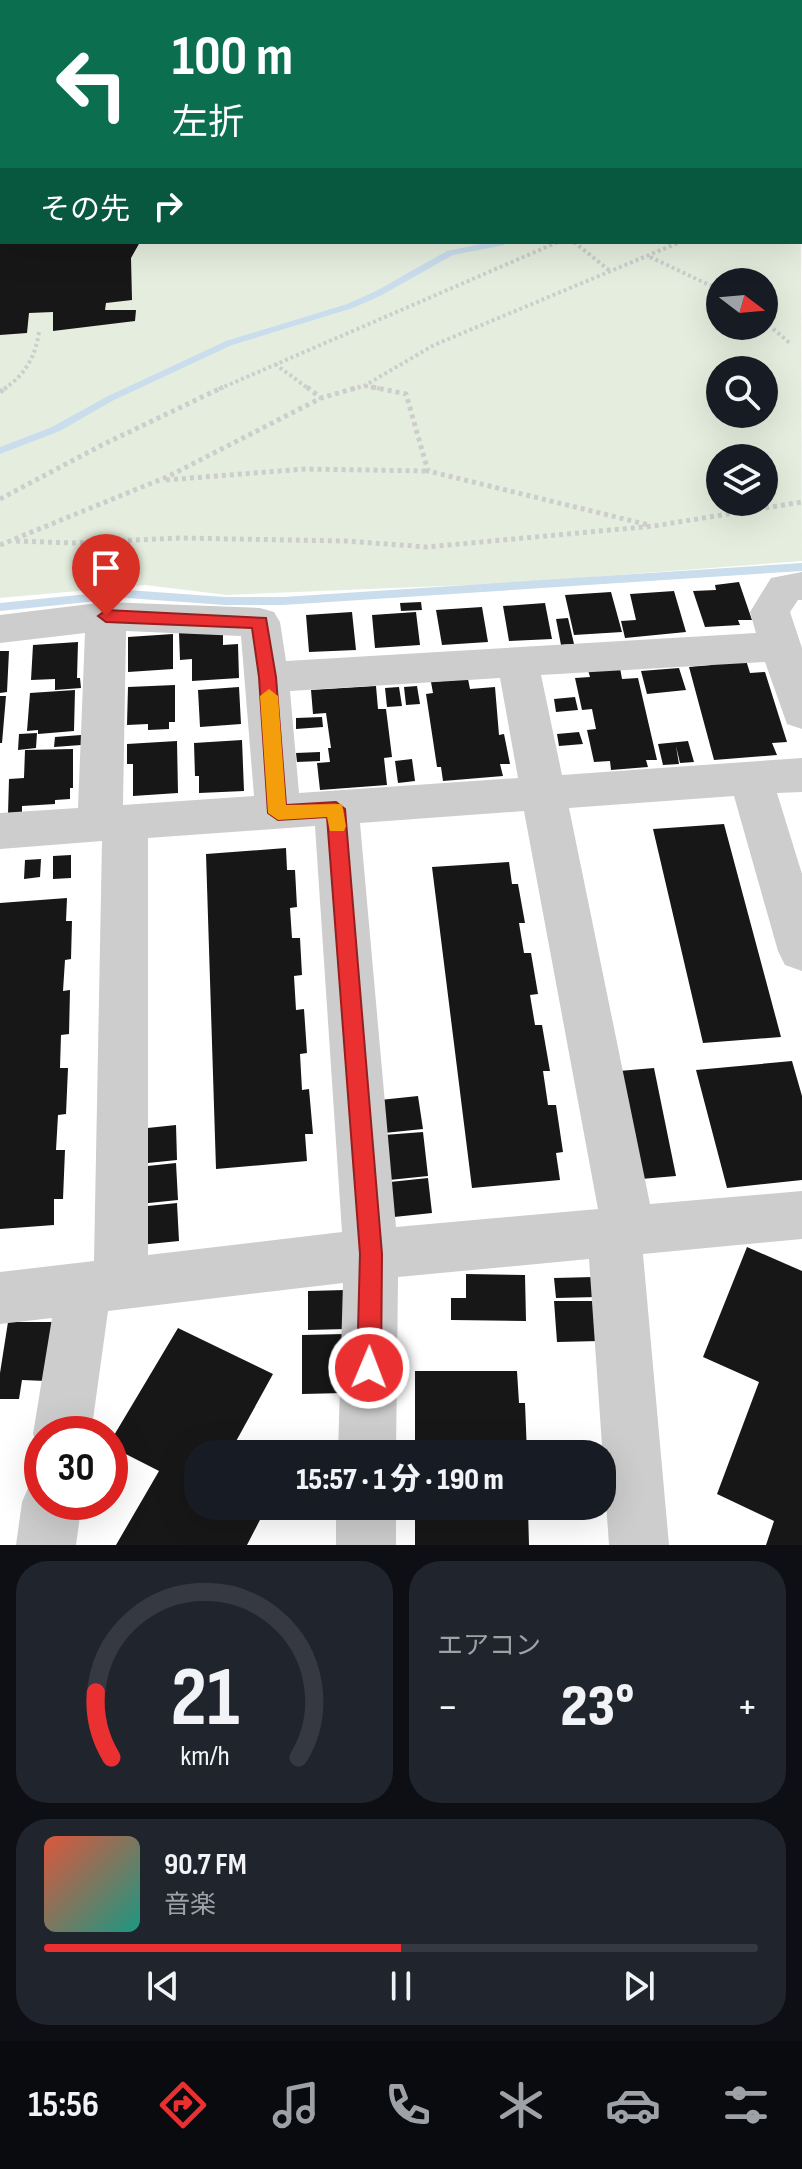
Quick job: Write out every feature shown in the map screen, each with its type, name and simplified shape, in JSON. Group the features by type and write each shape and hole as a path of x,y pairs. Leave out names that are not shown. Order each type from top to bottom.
{"street":[{"path":"802,586 785,588 770,612 802,713"},
{"path":"0,629 106,616 260,622 268,677 278,813"},
{"path":"67,1416 102,1286 112,822 106,616"},
{"path":"268,677 781,646"},
{"path":"518,663 622,1233 639,1545"},
{"path":"0,831 802,775"},
{"path":"750,777 802,951"},
{"path":"336,809 371,1254 367,1440"},
{"path":"0,1298 371,1254 802,1215"},
{"path":"46,1545 49,1520"},
{"path":"366,1520 366,1545"}],"path":[{"path":"0,499 102,445 274,363 553,244"},
{"path":"576,244 610,271"},
{"path":"0,545 159,480 321,398 364,386 434,345 676,244"},
{"path":"650,257 706,283"},
{"path":"0,392 27,370 38,352 39,331"},
{"path":"778,333 791,344"},
{"path":"274,363 321,398"},
{"path":"364,386 406,394 428,471"},
{"path":"159,480 305,469 428,471 654,526"},
{"path":"16,541 72,543 179,538 346,541 427,547 654,526 802,502"}],"green space":[{"path":"0,244 801,244 802,561 513,583 227,595 145,585 0,598"}],"building":[{"path":"0,244 139,244 131,258 132,300 106,303 105,310 136,310 135,321 53,331 53,312 29,313 27,333 0,335"},
{"path":"739,582 752,620 738,620 740,625 705,627 693,591 716,590 715,585"},
{"path":"674,591 686,632 625,638 621,621 636,620 630,594"},
{"path":"611,592 622,632 574,635 565,595"},
{"path":"421,602 422,610 401,611 400,603"},
{"path":"545,603 552,639 509,641 503,606"},
{"path":"482,607 488,642 442,645 436,610"},
{"path":"352,612 356,650 309,652 306,615"},
{"path":"416,612 420,645 375,648 372,615"},
{"path":"568,618 574,644 561,645 556,619"},
{"path":"202,631 202,634 223,633 223,645 238,644 239,678 192,681 192,659 180,660 179,633"},
{"path":"173,634 173,669 128,672 128,637"},
{"path":"78,642 77,678 80,678 81,688 55,690 55,679 31,680 33,645"},
{"path":"0,651 9,651 7,692 0,693"},
{"path":"745,657 750,673 765,672 787,742 772,743 777,755 714,760 689,667 711,665 710,660"},
{"path":"620,668 622,679 638,678 657,760 646,760 648,767 611,770 610,761 594,762 587,730 596,729 592,709 582,710 575,678 590,677 588,670"},
{"path":"679,668 686,690 647,694 641,671"},
{"path":"468,679 470,689 495,687 499,735 504,734 510,764 500,764 503,776 443,781 441,767 437,767 426,694 433,693 431,682"},
{"path":"175,685 175,722 169,722 169,729 148,730 148,724 127,725 128,687"},
{"path":"376,686 378,709 386,709 392,757 384,758 387,785 320,790 317,763 330,762 328,748 331,748 326,713 313,714 311,690"},
{"path":"417,686 420,704 406,705 404,687"},
{"path":"239,687 241,724 200,727 198,690"},
{"path":"399,687 402,706 387,707 385,688"},
{"path":"75,690 74,731 38,734 38,730 27,731 30,693"},
{"path":"0,696 6,696 2,743 0,743"},
{"path":"575,697 578,710 556,712 554,699"},
{"path":"322,717 323,727 296,729 296,718"},
{"path":"579,732 583,744 559,746 557,734"},
{"path":"37,733 36,748 18,750 19,734"},
{"path":"81,735 81,745 54,747 55,737"},
{"path":"242,740 244,791 199,793 194,743"},
{"path":"177,741 178,793 133,796 133,764 127,764 127,744"},
{"path":"688,741 694,762 680,763 676,746 679,764 663,765 658,744"},
{"path":"73,749 70,799 55,800 55,804 22,806 22,813 8,814 9,779 24,778 25,750"},
{"path":"320,752 320,761 297,762 296,753"},
{"path":"412,759 415,781 398,783 395,761"},
{"path":"724,824 781,1037 703,1043 653,829"},
{"path":"286,848 287,870 295,870 297,907 290,908 292,938 300,938 302,975 294,976 296,1010 304,1009 307,1053 300,1054 302,1090 309,1089 313,1134 305,1134 307,1161 216,1169 206,854"},
{"path":"71,855 71,878 53,879 53,856"},
{"path":"41,859 40,877 24,879 25,860"},
{"path":"509,862 512,884 518,884 525,923 519,923 524,953 531,953 538,994 530,995 535,1025 542,1025 550,1071 543,1071 548,1105 556,1105 563,1152 556,1153 560,1180 472,1188 432,867"},
{"path":"67,898 66,921 72,921 71,959 65,960 63,991 70,990 69,1034 61,1035 60,1068 68,1068 66,1114 58,1115 56,1150 65,1150 63,1199 54,1199 54,1225 0,1229 0,903"},
{"path":"792,1061 802,1096 802,1180 727,1188 696,1070"},
{"path":"654,1068 676,1176 641,1179 619,1071"},
{"path":"418,1096 423,1129 384,1133 380,1100"},
{"path":"176,1125 177,1160 138,1164 138,1129"},
{"path":"423,1132 428,1176 389,1180 384,1135"},
{"path":"176,1163 178,1200 139,1204 138,1167"},
{"path":"428,1178 432,1213 394,1217 390,1182"},
{"path":"177,1203 179,1241 139,1245 138,1207"},
{"path":"747,1247 802,1271 802,1545 766,1545 774,1521 717,1494 759,1382 703,1357"},
{"path":"466,1274 525,1275 526,1321 451,1320 451,1298 466,1298"},
{"path":"594,1277 597,1297 556,1298 554,1278"},
{"path":"345,1290 346,1329 308,1330 308,1291"},
{"path":"554,1301 597,1301 600,1341 557,1342"},
{"path":"8,1322 55,1322 46,1381 22,1380 19,1399 0,1399 0,1373"},
{"path":"178,1328 273,1374 237,1440 184,1440 184,1520 260,1520 247,1545 116,1545 159,1471 128,1455 128,1416 126,1416"},
{"path":"344,1334 344,1393 302,1394 302,1335"},
{"path":"415,1371 517,1371 519,1403 525,1403 526,1440 415,1440"},
{"path":"415,1520 528,1520 529,1545 415,1545"}],"waterway":[{"path":"0,451 56,429 109,399 229,343 350,306 450,253 494,244"},
{"path":"0,607 127,594 225,601 283,601 802,567"}],"slow traffic":[{"path":"269,696 278,813 336,809 337,826"}],"route":[{"path":"106,616 260,622 268,677 278,813 336,809 371,1254 369,1368"}]}
